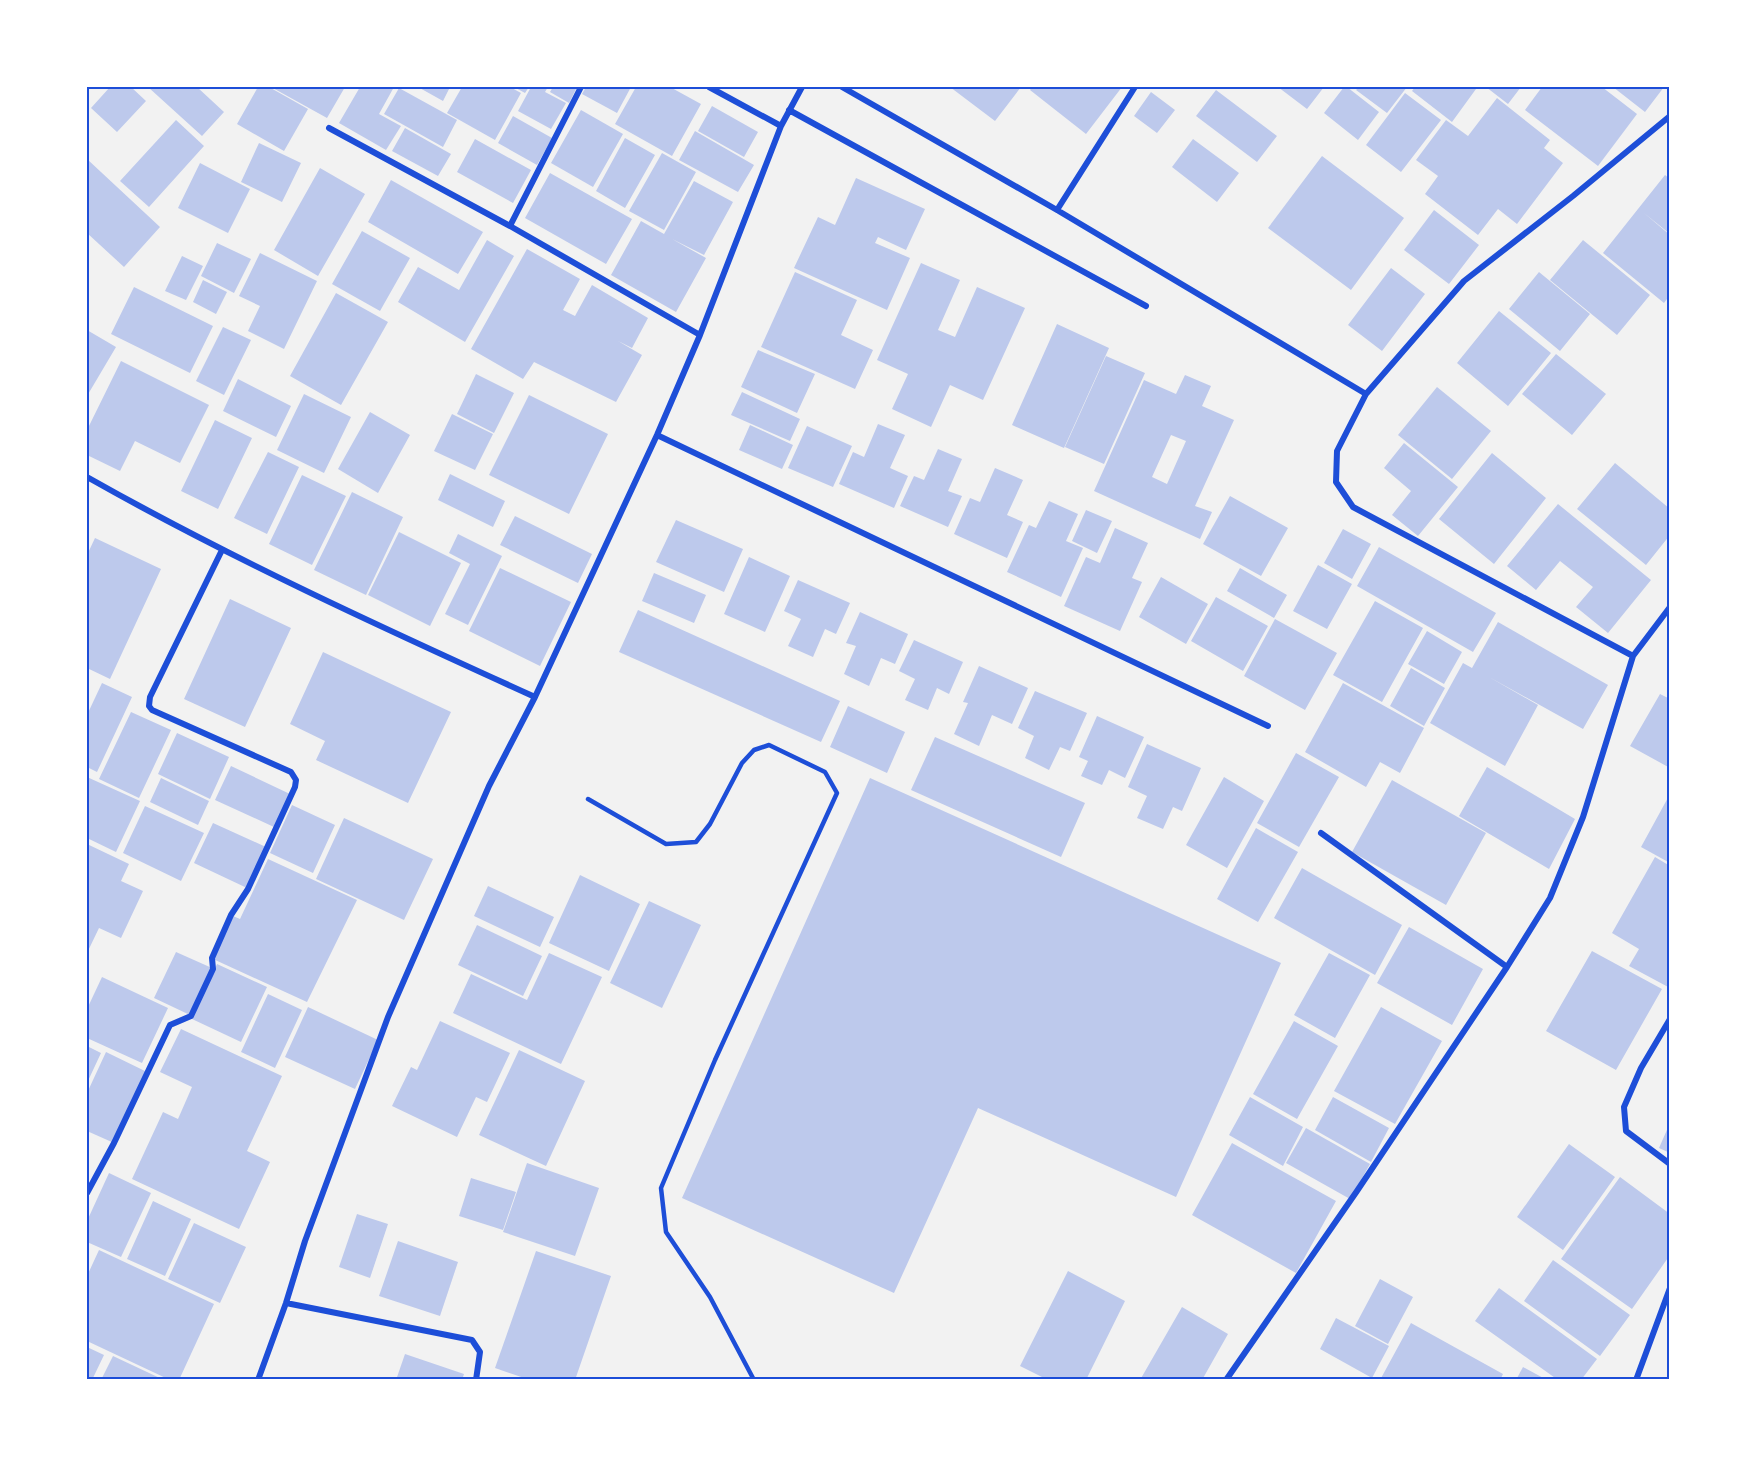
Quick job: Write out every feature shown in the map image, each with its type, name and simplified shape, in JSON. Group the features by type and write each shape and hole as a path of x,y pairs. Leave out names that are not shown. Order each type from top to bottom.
{"street":[{"path":"510,226 581,87"},
{"path":"709,87 781,126"},
{"path":"258,1380 305,1241 388,1017 489,786 535,697 657,435 700,335 781,126 802,87"},
{"path":"842,87 1058,210 1366,394"},
{"path":"1058,210 1135,87"},
{"path":"789,110 1146,306"},
{"path":"1633,656 1353,507 1336,482 1337,451 1366,394 1464,281 1670,116"},
{"path":"329,128 510,226 700,335"},
{"path":"657,435 1268,726"},
{"path":"87,477 160,518 341,609 535,697"},
{"path":"87,1193 114,1143 170,1025 191,1016 213,969 212,958 231,915 248,889 295,787 296,780 291,772 152,710 149,706 150,697 222,550"},
{"path":"1226,1380 1358,1191 1507,967 1550,898 1583,818 1633,656 1670,607"},
{"path":"1321,833 1507,967"},
{"path":"1670,1019 1641,1068 1624,1107 1626,1131 1670,1164"},
{"path":"1636,1380 1670,1288"},
{"path":"285,1303 472,1340 480,1352 476,1380"}],"lane":[{"path":"588,799 666,844 696,842 710,824 742,763 754,750 769,745 825,772 837,793 715,1060 661,1188 666,1232 710,1296 754,1380"}],"building":[{"path":"110,87 131,87 146,101 117,132 91,108"},
{"path":"148,87 197,87 224,112 202,136"},
{"path":"258,87 269,87 308,109 284,151 237,124"},
{"path":"271,87 345,87 327,118"},
{"path":"360,87 394,87 379,114 401,126 386,150 339,123"},
{"path":"418,87 450,87 443,101"},
{"path":"462,87 510,87 521,93 495,140 447,113"},
{"path":"514,87 529,87 525,93"},
{"path":"531,87 548,87 545,92 566,103 551,129 518,111"},
{"path":"553,87 577,87 569,103 550,92"},
{"path":"586,87 631,87 617,113 582,94"},
{"path":"636,87 670,87 701,104 672,156 615,124"},
{"path":"950,87 1021,87 995,121"},
{"path":"1032,87 1122,87 1086,134 1030,90"},
{"path":"1278,87 1324,87 1307,109"},
{"path":"1344,87 1379,112 1358,140 1324,113"},
{"path":"1359,87 1407,87 1387,113 1356,90"},
{"path":"1415,87 1473,87 1476,89 1452,122 1412,91"},
{"path":"1486,87 1521,87 1508,104"},
{"path":"1542,87 1602,87 1637,114 1598,166 1525,110"},
{"path":"1613,87 1664,87 1645,112"},
{"path":"399,88 457,120 443,147 384,114"},
{"path":"1216,90 1277,136 1257,162 1196,116"},
{"path":"1151,92 1175,110 1157,133 1134,116"},
{"path":"1405,93 1441,120 1401,172 1366,145"},
{"path":"1497,98 1550,140 1544,148 1563,163 1517,224 1498,209 1478,235 1425,194 1438,176 1416,160 1446,120 1468,136"},
{"path":"712,106 758,132 744,157 698,131"},
{"path":"581,110 623,134 593,187 551,163"},
{"path":"513,116 552,138 537,165 498,143"},
{"path":"176,120 204,146 149,207 120,181"},
{"path":"405,128 451,154 438,176 392,151"},
{"path":"695,131 754,165 738,192 679,160"},
{"path":"625,138 655,155 625,208 596,191"},
{"path":"475,139 531,170 513,203 457,172"},
{"path":"1193,139 1239,173 1217,202 1172,167"},
{"path":"259,143 301,163 282,202 241,182"},
{"path":"662,153 696,172 664,230 629,211"},
{"path":"1322,156 1404,218 1351,290 1268,228"},
{"path":"87,159 160,227 124,267 87,233"},
{"path":"200,163 250,189 228,233 178,208"},
{"path":"320,168 365,194 318,276 274,250"},
{"path":"550,173 632,219 606,264 525,218"},
{"path":"1665,175 1670,179 1670,234 1644,213 1670,235 1670,295 1664,303 1603,253"},
{"path":"856,178 925,209 906,250 878,237 875,243 910,258 887,310 794,268 818,217 835,225"},
{"path":"391,180 483,232 458,274 368,222"},
{"path":"694,181 733,202 704,255 672,239 706,258 676,312 611,275 641,221 664,234"},
{"path":"1434,210 1479,245 1449,284 1404,250"},
{"path":"362,231 410,258 380,311 332,284"},
{"path":"487,240 514,256 465,342 398,302 418,267 459,290"},
{"path":"1583,240 1650,295 1617,335 1550,280"},
{"path":"217,243 251,259 234,293 201,276"},
{"path":"527,249 580,279 563,310 575,316 592,285 648,318 632,348 618,341 642,355 616,402 534,362 523,379 471,349"},
{"path":"260,253 317,281 284,349 248,331 260,306 239,296"},
{"path":"182,256 203,266 186,300 165,291"},
{"path":"921,263 960,280 938,330 955,337 977,287 1025,308 983,400 950,385 931,427 892,409 908,374 877,360"},
{"path":"1391,268 1425,294 1382,351 1348,325"},
{"path":"795,272 857,300 841,335 873,350 855,389 761,347"},
{"path":"1539,272 1590,314 1560,351 1509,309"},
{"path":"203,280 227,292 216,314 193,302"},
{"path":"134,287 213,326 190,373 111,334"},
{"path":"336,293 388,322 341,405 290,376"},
{"path":"1499,311 1551,353 1508,406 1457,363"},
{"path":"1057,324 1109,348 1064,448 1012,425"},
{"path":"223,327 251,340 224,395 196,381"},
{"path":"87,330 116,347 87,396"},
{"path":"758,350 815,374 797,413 741,387"},
{"path":"1556,354 1606,394 1572,435 1522,394"},
{"path":"1106,356 1145,373 1104,464 1065,447"},
{"path":"121,361 209,405 180,463 135,441 120,471 87,455 87,430"},
{"path":"476,374 514,393 494,433 457,414"},
{"path":"1185,375 1211,386 1202,406 1234,420 1195,506 1212,512 1200,539 1094,491 1144,380 1176,394","holes":["1171,435 1186,441 1167,484 1152,477"]},
{"path":"238,379 291,406 276,437 223,411"},
{"path":"1437,387 1491,431 1452,479 1398,435"},
{"path":"742,392 800,419 790,441 731,415"},
{"path":"304,394 351,417 324,473 277,450"},
{"path":"529,395 608,434 569,514 489,475"},
{"path":"370,412 410,435 378,493 338,469"},
{"path":"452,414 493,434 475,470 434,451"},
{"path":"215,420 252,438 218,509 181,491"},
{"path":"878,424 905,435 890,468 908,476 894,508 839,484 853,452 864,457"},
{"path":"750,425 793,445 782,469 739,450"},
{"path":"807,426 852,446 833,487 788,468"},
{"path":"1404,443 1458,487 1418,536 1392,515 1411,491 1384,468"},
{"path":"938,449 962,459 948,491 962,496 948,527 900,506 914,476 924,480"},
{"path":"268,452 299,467 267,534 234,518"},
{"path":"1492,453 1546,498 1494,564 1439,519"},
{"path":"1615,463 1670,509 1670,535 1646,565 1577,509"},
{"path":"995,468 1023,480 1007,515 1023,522 1007,558 954,534 970,498 980,502"},
{"path":"450,474 505,501 493,527 438,500"},
{"path":"302,475 346,496 312,565 269,544"},
{"path":"352,492 403,517 366,595 314,570"},
{"path":"1230,496 1288,528 1261,576 1203,544"},
{"path":"1049,501 1078,514 1066,541 1083,548 1061,597 1007,572 1029,525 1036,528"},
{"path":"1558,504 1651,580 1608,633 1576,607 1593,587 1560,561 1536,590 1507,566"},
{"path":"1086,510 1112,521 1097,553 1072,541"},
{"path":"515,516 592,554 578,583 500,545"},
{"path":"676,520 743,549 724,592 656,562"},
{"path":"1115,528 1148,543 1132,578 1142,582 1120,631 1064,606 1086,557 1100,563"},
{"path":"1343,529 1371,544 1352,579 1324,563"},
{"path":"399,532 461,563 430,626 368,595"},
{"path":"458,534 502,556 468,625 445,614 470,564 449,553"},
{"path":"95,538 161,569 110,679 87,668 87,555"},
{"path":"1379,547 1496,613 1473,652 1357,586"},
{"path":"749,557 790,576 765,632 724,614"},
{"path":"1318,565 1352,584 1327,629 1293,611"},
{"path":"500,568 571,602 540,666 469,631"},
{"path":"1240,568 1287,595 1274,618 1227,591"},
{"path":"654,573 706,595 694,623 642,601"},
{"path":"1161,577 1208,604 1186,644 1139,617"},
{"path":"798,580 850,603 836,634 825,629 813,657 788,646 801,619 784,611"},
{"path":"1216,597 1268,626 1243,671 1191,641"},
{"path":"230,599 291,628 245,727 184,699"},
{"path":"1375,601 1423,628 1382,702 1333,675"},
{"path":"638,610 840,701 821,742 619,652"},
{"path":"860,612 908,634 895,664 881,658 869,686 844,674 856,646 846,643"},
{"path":"1275,619 1337,653 1305,710 1244,676"},
{"path":"1498,622 1608,685 1583,729 1489,677 1538,705 1505,766 1430,723 1463,663 1472,668"},
{"path":"1427,631 1462,652 1444,684 1408,664"},
{"path":"914,640 963,662 949,694 937,688 928,710 905,700 915,679 899,671"},
{"path":"323,652 451,712 408,803 316,760 325,741 290,724"},
{"path":"979,666 1028,688 1012,724 992,715 979,746 954,734 968,703 963,702"},
{"path":"1411,668 1445,688 1424,726 1390,706"},
{"path":"102,683 132,697 97,772 87,767 87,715"},
{"path":"1343,683 1424,728 1400,773 1380,762 1366,787 1305,752"},
{"path":"1035,691 1087,713 1070,751 1060,747 1049,770 1025,758 1034,736 1018,728"},
{"path":"1660,694 1670,699 1670,768 1630,746"},
{"path":"848,706 905,732 887,773 830,747"},
{"path":"131,712 171,730 139,798 99,779"},
{"path":"1097,716 1144,737 1125,778 1109,770 1102,785 1081,776 1088,761 1079,757"},
{"path":"177,733 229,757 210,799 158,774"},
{"path":"935,737 1085,803 1061,857 911,790"},
{"path":"1147,744 1201,768 1182,811 1173,807 1163,829 1137,818 1147,796 1128,787"},
{"path":"1296,753 1339,777 1299,847 1257,823"},
{"path":"231,766 290,794 274,827 215,800"},
{"path":"1487,767 1575,819 1549,869 1459,816"},
{"path":"87,777 140,801 116,852 87,838"},
{"path":"1224,777 1264,801 1227,868 1186,845"},
{"path":"161,778 209,801 198,825 150,802"},
{"path":"870,778 1281,963 1176,1197 978,1108 894,1293 682,1198"},
{"path":"1392,780 1486,833 1446,905 1352,852"},
{"path":"1670,794 1670,863 1641,847"},
{"path":"292,805 335,825 313,873 270,853"},
{"path":"145,806 204,833 181,881 123,853"},
{"path":"344,818 433,859 404,920 316,879"},
{"path":"213,823 266,847 247,888 194,863"},
{"path":"1256,828 1298,852 1258,922 1217,899"},
{"path":"87,844 129,864 121,881 143,891 121,938 99,928 87,953"},
{"path":"1655,857 1670,866 1670,988 1629,966 1639,949 1612,933"},
{"path":"268,859 357,900 307,1002 213,959 233,916 240,919"},
{"path":"1302,868 1402,925 1375,975 1274,918"},
{"path":"580,875 640,904 609,971 549,943"},
{"path":"488,886 554,917 540,947 474,916"},
{"path":"649,901 701,925 662,1008 610,983"},
{"path":"477,925 542,956 523,996 458,965"},
{"path":"1409,927 1483,969 1452,1025 1377,983"},
{"path":"1592,951 1662,989 1616,1070 1546,1031"},
{"path":"176,952 212,968 190,1015 154,998"},
{"path":"549,953 602,977 561,1064 453,1013 471,974 527,1000"},
{"path":"1329,953 1370,975 1335,1038 1294,1015"},
{"path":"217,964 267,987 241,1042 192,1019"},
{"path":"102,977 168,1008 142,1063 87,1038 87,1009"},
{"path":"268,994 302,1010 275,1068 241,1052"},
{"path":"308,1007 378,1040 355,1089 285,1057"},
{"path":"1381,1007 1442,1041 1395,1124 1334,1091"},
{"path":"440,1021 510,1053 487,1102 476,1097 457,1137 392,1106 411,1067 417,1070"},
{"path":"1294,1021 1338,1046 1297,1119 1253,1094"},
{"path":"181,1029 282,1076 247,1151 270,1162 239,1229 132,1179 163,1112 178,1119 192,1087 160,1072"},
{"path":"87,1046 101,1053 87,1083"},
{"path":"519,1050 585,1081 546,1166 479,1135"},
{"path":"106,1052 147,1072 114,1143 87,1131 87,1093"},
{"path":"1250,1097 1303,1127 1283,1166 1229,1135"},
{"path":"1333,1097 1389,1128 1371,1162 1315,1130"},
{"path":"1670,1123 1670,1153 1659,1148"},
{"path":"1306,1128 1370,1164 1350,1199 1286,1163"},
{"path":"1232,1143 1336,1201 1296,1273 1192,1215"},
{"path":"1569,1144 1615,1177 1563,1250 1517,1217"},
{"path":"527,1163 599,1188 575,1256 503,1232"},
{"path":"109,1173 151,1193 121,1257 87,1242 87,1221"},
{"path":"1620,1177 1670,1214 1670,1255 1632,1309 1561,1259"},
{"path":"471,1178 516,1192 503,1230 459,1216"},
{"path":"153,1201 191,1219 165,1276 127,1259"},
{"path":"357,1214 388,1224 370,1278 339,1267"},
{"path":"194,1223 246,1247 220,1303 168,1279"},
{"path":"398,1241 458,1262 440,1316 379,1296"},
{"path":"99,1250 214,1304 179,1380 170,1380 87,1341 87,1276"},
{"path":"536,1251 611,1276 575,1380 530,1380 495,1368"},
{"path":"1553,1260 1630,1315 1600,1356 1524,1301"},
{"path":"1068,1271 1125,1301 1086,1380 1048,1380 1020,1366"},
{"path":"1380,1279 1413,1297 1388,1344 1355,1326"},
{"path":"1499,1288 1597,1359 1581,1380 1558,1380 1475,1321"},
{"path":"1182,1307 1228,1334 1202,1380 1140,1380"},
{"path":"1336,1318 1389,1346 1372,1378 1320,1349"},
{"path":"1411,1323 1503,1374 1500,1380 1380,1380"},
{"path":"87,1347 104,1355 92,1380 87,1380"},
{"path":"405,1354 464,1374 462,1380 396,1380"},
{"path":"113,1356 164,1380 101,1380"},
{"path":"1523,1367 1547,1380 1516,1380"}]}
